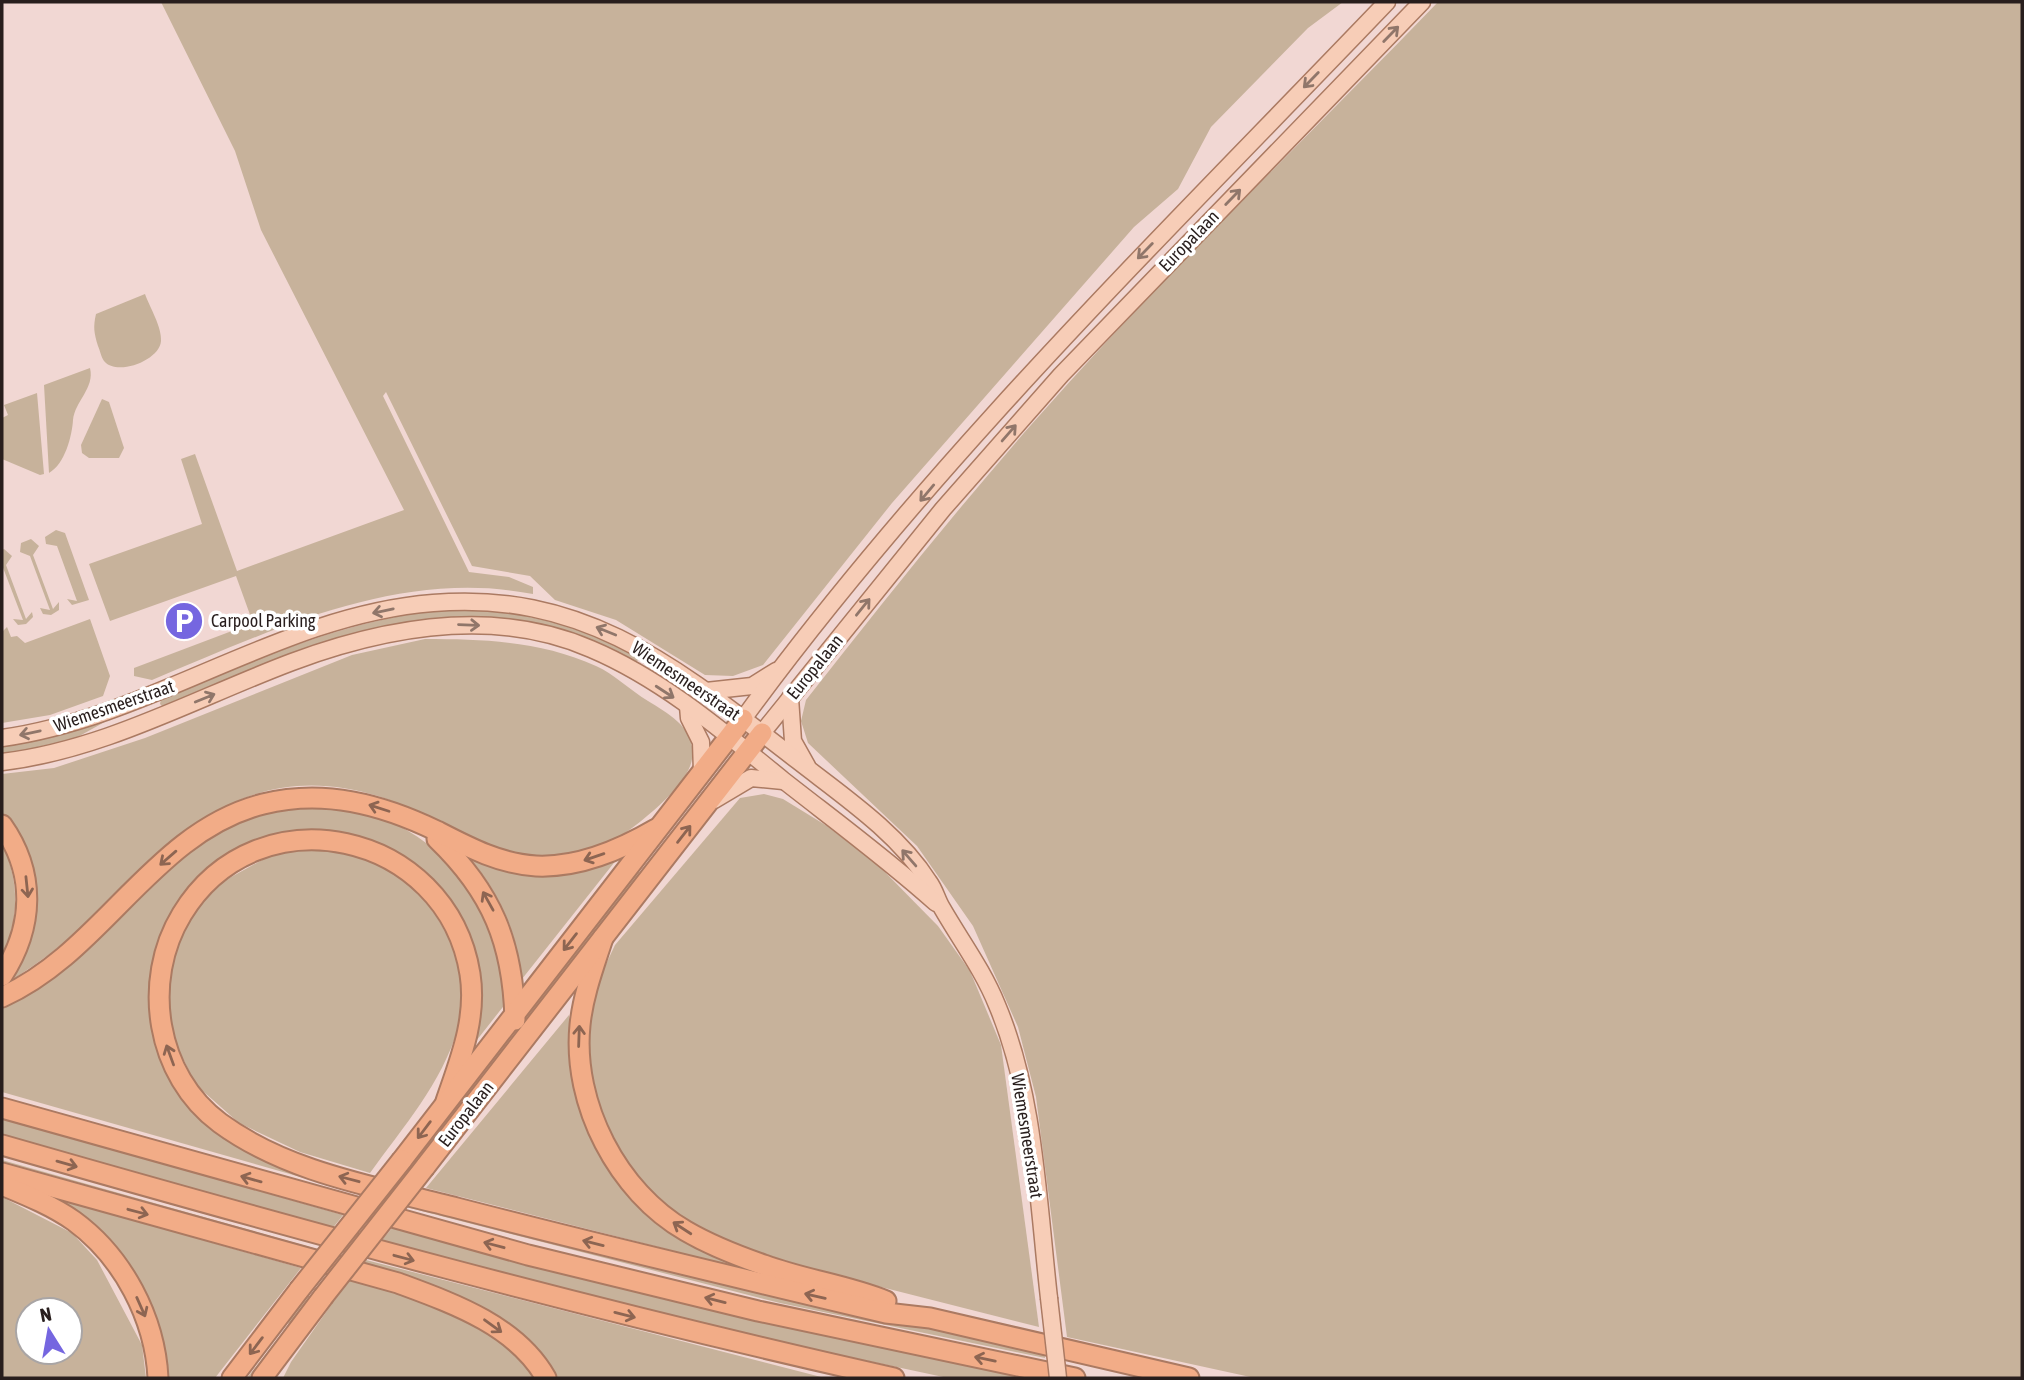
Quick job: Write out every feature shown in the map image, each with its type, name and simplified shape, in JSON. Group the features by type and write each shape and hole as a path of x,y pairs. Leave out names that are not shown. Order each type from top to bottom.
{"highway":[{"name":"Europalaan","path":"232,1378 743,719"},
{"name":"Europalaan","path":"262,1378 762,733"},
{"path":"2,998 71,952 186,843 205,829 246,809 308,797 330,797 370,805 504,861 534,866 586,860 629,844 656,829"},
{"path":"2,825 23,862 29,908 24,933 2,976"},
{"path":"423,825 459,860 479,885 496,916 507,950 515,1014 513,1034 500,1070"},
{"path":"446,1101 472,1014 471,978 465,949 444,905 420,878 390,857 357,844 316,840 277,845 238,860 205,883 181,915 164,953 159,990 160,1026 172,1062 189,1092 217,1121 254,1146 312,1170 536,1228 886,1312 930,1318 1189,1378"},
{"path":"603,938 587,990 579,1046 588,1098 599,1130 609,1153 630,1183 655,1208 685,1231 722,1248 767,1266 877,1297 930,1318"},
{"path":"2,1108 528,1255 758,1311 1075,1378"},
{"path":"2,1145 298,1230 512,1287 894,1378"},
{"path":"2,1173 398,1283 444,1300 481,1317 519,1345 546,1378"},
{"path":"2,1185 72,1220 104,1250 140,1302 152,1334 158,1378"},
{"path":"273,1378 282,1352"}],"main road":[{"name":"Europalaan","path":"743,719 943,473 1060,341 1387,2"},
{"name":"Europalaan","path":"762,733 943,509 1061,375 1423,2"},
{"name":"Wiemesmeerstraat","path":"2,738 93,716 318,628 387,610 434,603 512,604 583,622 649,652 762,733 891,837 929,881 984,976 1013,1052 1033,1164 1058,1378"},
{"name":"Wiemesmeerstraat","path":"2,762 97,740 332,648 424,627 485,626 553,636 590,648 628,667 688,706 881,856 943,909"},
{"path":"706,691 752,686 786,665"},
{"path":"790,698 793,741 807,768"},
{"path":"688,706 689,718 701,742 702,772"},
{"path":"706,806 751,778 785,781"}],"shaded area":[{"path":"161,2 1343,2 1308,28 1211,127 1178,189 1134,227 892,503 763,665 733,676 705,675 616,620 555,600 530,576 472,566 386,392 383,396 469,572 509,577 533,587 533,594 483,588 434,589 385,597 337,608 290,624 152,680 134,676 134,668 253,623 236,576 110,621 89,564 202,524 181,459 195,454 237,571 404,510 261,230 235,151"},
{"path":"1438,2 2022,2 2022,1378 1255,1378 1067,1337 1036,1097 1018,1027 973,926 917,846 808,743 801,721 806,700 1002,459 1130,317"},
{"path":"145,294 160,330 159,348 137,364 127,367 110,366 103,359 95,334 96,314"},
{"path":"90,368 90,382 77,407 67,449 55,469 49,473 44,385"},
{"path":"37,393 44,474 40,475 2,459 2,418 8,415 4,405"},
{"path":"102,399 109,402 124,448 119,458 89,458 82,453 81,445"},
{"path":"56,530 65,533 89,600 72,605 67,599 77,601 57,546 46,544 45,537"},
{"path":"31,539 39,546 33,555 53,609 59,602 59,610 51,615 43,614 40,608 50,610 30,556 20,552 21,543"},
{"path":"4,549 12,556 6,565 26,619 32,612 33,617 26,624 18,625 13,619 23,620 2,565"},
{"path":"436,610 493,612 541,619 640,655 636,664 547,627 499,618 450,617 400,624 351,636 254,670 164,708 160,704 161,699 296,645 364,624"},
{"path":"90,619 110,676 103,696 50,715 2,723 2,632 7,627 11,637 17,636 25,643"},
{"path":"425,639 490,641 533,646 555,651 603,669 664,711 686,731 692,748 692,759 686,775 667,798 623,834 598,847 545,860 523,859 502,853 480,845 398,804 346,788 298,786 266,791 221,809 195,824 171,842 61,945 6,984 29,936 2,816 2,774 54,768 145,738 352,655"},
{"path":"110,719 74,739 2,755 2,746"},
{"path":"764,794 783,799 827,826 877,864 938,926 970,971 1001,1045 1039,1327 822,1272 719,1240 685,1222 654,1199 616,1151 595,1101 588,1055 592,1003 599,979 615,945 740,798"},
{"path":"293,805 362,811 407,830 427,844 445,859 476,896 498,939 502,954 506,1003 473,1045 478,971 468,938 453,908 425,874 390,850 351,836 310,832 269,838 231,854 198,880 173,916 159,946 155,970 178,1091 360,1194 2,1092 2,1005 40,984 78,958 184,852 239,819"},
{"path":"2,843 12,872 15,901 12,929 2,959"},
{"path":"295,851 353,854 378,863 401,879 422,898 439,921 452,947 460,974 462,1001 458,1028 451,1048 432,1086 370,1173 300,1152 239,1123 196,1085 171,1034 165,991 179,932 215,886 271,855"},
{"path":"468,855 508,869 542,875 576,872 617,859 522,979 515,943 505,913"},
{"path":"635,868 643,876 525,1027 525,1010"},
{"path":"569,1015 578,1091 617,1178 772,1276 426,1188"},
{"path":"2,1117 343,1215 332,1229 2,1136"},
{"path":"2,1160 317,1249 312,1255 2,1167"},
{"path":"49,1196 301,1268 215,1378 166,1378 164,1348 153,1311"},
{"path":"2,1197 72,1233 97,1260 142,1345 146,1378 2,1378"},
{"path":"411,1201 1044,1352 1045,1358 780,1303 406,1207"},
{"path":"393,1227 1033,1378 948,1378 700,1325 380,1242"},
{"path":"366,1260 825,1378 558,1378 538,1352 361,1267"},
{"path":"350,1278 427,1303 476,1325 499,1339 519,1357 535,1378 283,1378 291,1362"},
{"path":"305,1294 315,1299 253,1378 247,1378 288,1326 291,1309"}],"place":[{"name":"Carpool Parking","path":"184,621"}]}
